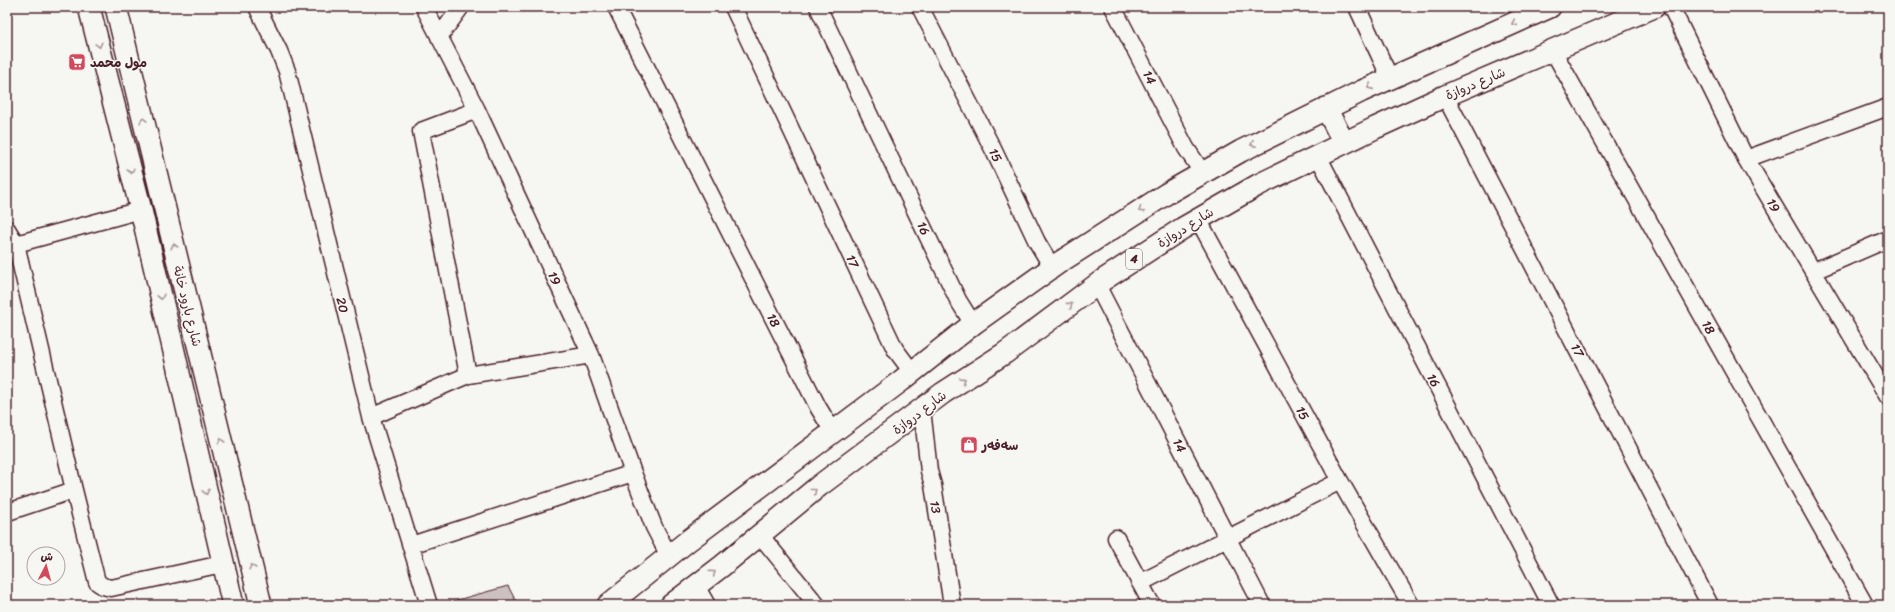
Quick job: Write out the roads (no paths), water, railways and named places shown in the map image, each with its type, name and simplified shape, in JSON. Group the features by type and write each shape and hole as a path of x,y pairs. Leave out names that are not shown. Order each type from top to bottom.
{"main road":[{"name":"شارع بارود خانة","path":"89,7 141,210 222,564 233,605"},
{"name":"شارع بارود خانة","path":"116,7 261,605"},
{"path":"608,605 669,556 973,324 1052,268 1202,172 1326,108 1550,7"},
{"name":"شارع دروازة","path":"671,605 760,535 819,486 943,393 1005,353 1098,285 1198,219 1258,185 1445,96 1654,7"},
{"path":"1326,108 1344,143"}],"street":[{"name":"20","path":"257,7 279,50 287,71 371,417 429,605"},
{"name":"19","path":"424,7 477,110 591,355 633,473 654,527 669,556"},
{"path":"439,37 461,7"},
{"name":"18","path":"616,7 818,407 833,432"},
{"name":"17","path":"733,7 895,349 912,372"},
{"name":"16","path":"818,7 958,300 973,324"},
{"name":"15","path":"920,7 1052,268"},
{"name":"14","path":"1113,7 1186,148 1202,172"},
{"path":"1357,7 1390,78"},
{"name":"19","path":"1671,7 1746,159 1888,397"},
{"name":"18","path":"1552,50 1865,605"},
{"name":"17","path":"1445,96 1710,605"},
{"path":"1746,159 1888,107"},
{"path":"468,375 421,131 477,110"},
{"name":"16","path":"1318,156 1551,605"},
{"path":"11,246 141,210"},
{"name":"15","path":"1198,219 1340,481 1411,605"},
{"path":"7,229 97,582 103,586 111,588 222,564"},
{"path":"1814,271 1888,239"},
{"name":"14","path":"1098,285 1262,605"},
{"path":"371,417 468,375 591,355"},
{"name":"13","path":"922,409 929,471 933,485 952,605"},
{"path":"411,545 633,473"},
{"path":"1140,582 1340,481"},
{"path":"7,510 8,512 74,490"},
{"path":"760,535 817,605"},
{"path":"1116,538 1152,605"},
{"path":"696,586 707,605"}],"place":[{"name":"مول محمد","path":"77,62"},
{"name":"سەفەر","path":"969,445"}]}
